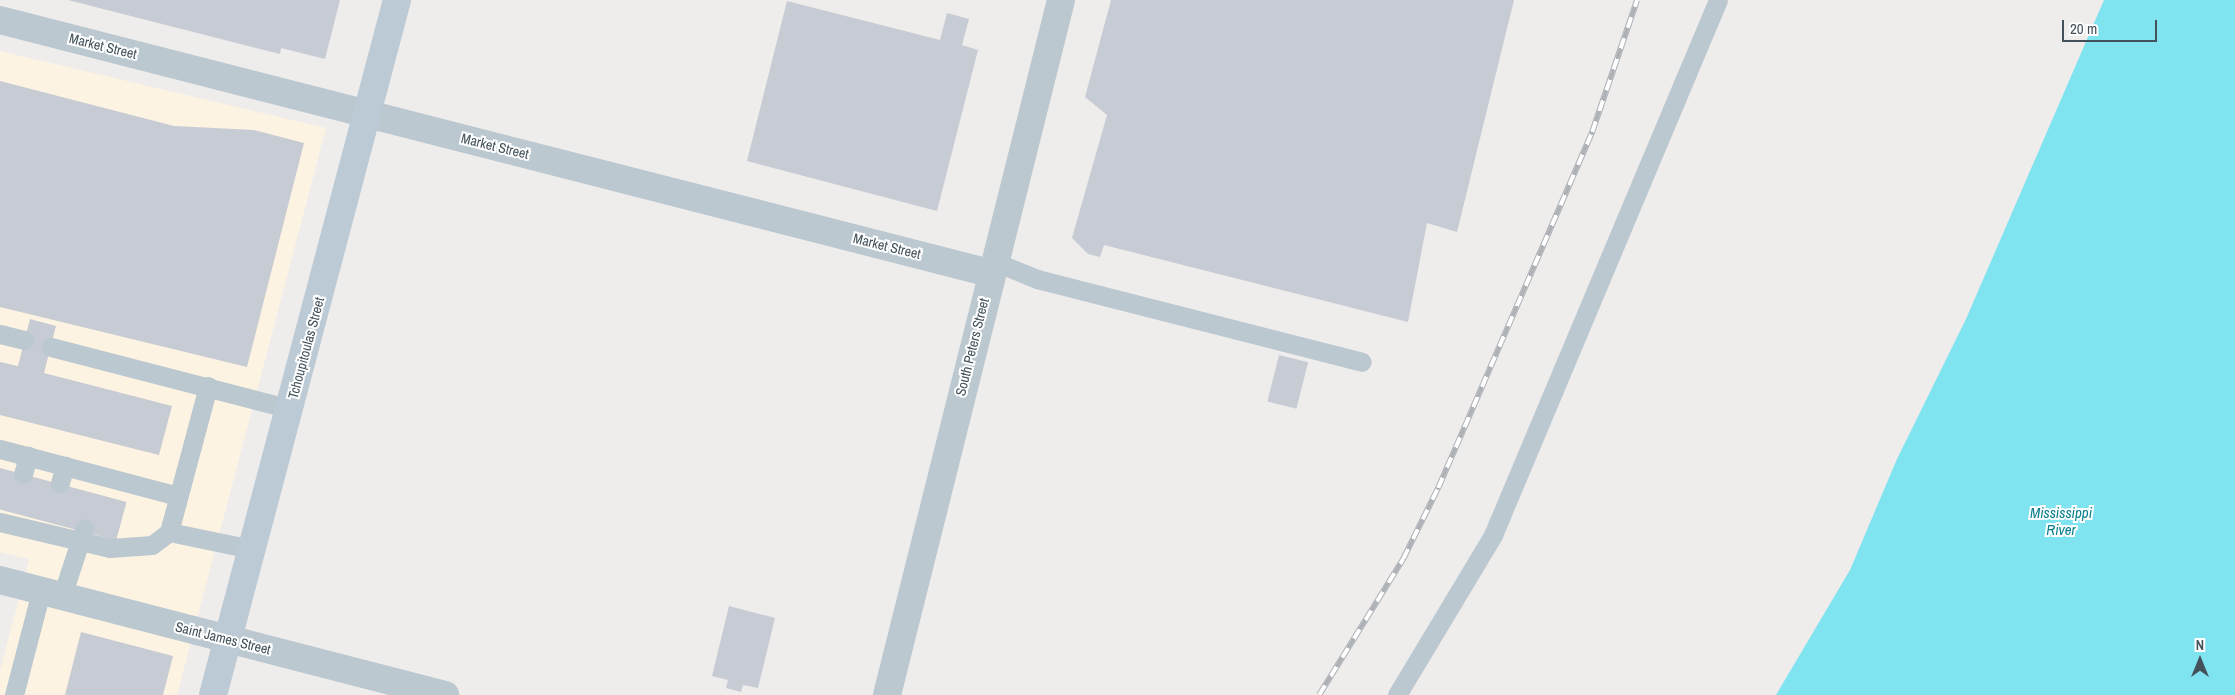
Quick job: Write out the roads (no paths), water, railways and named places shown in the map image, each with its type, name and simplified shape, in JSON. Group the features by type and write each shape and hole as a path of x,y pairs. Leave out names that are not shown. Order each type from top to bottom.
{"street":[{"name":"Tchoupitoulas Street","path":"213,695 398,0"},
{"name":"South Peters Street","path":"886,695 992,267 1061,0"},
{"name":"Market Street","path":"0,20 369,114 992,267"},
{"name":"Saint James Street","path":"0,580 445,695"}],"lane":[{"path":"1397,695 1493,535 1718,0"},
{"path":"992,267 1362,362"},
{"path":"0,334 24,340"},
{"path":"51,347 208,386 290,409"},
{"path":"8,519 48,526 82,535 110,548 152,545 168,532 208,386"},
{"path":"0,449 26,465 62,475 96,483 178,496"},
{"path":"168,532 252,549"},
{"path":"14,695 52,594 82,535"}],"water":[{"name":"Mississippi River","path":"2104,0 2235,0 2235,695 1776,695 1850,570 1897,459 1966,319"}],"railway":[{"path":"1319,695 1403,559 1438,488 1592,132 1637,0"}]}
